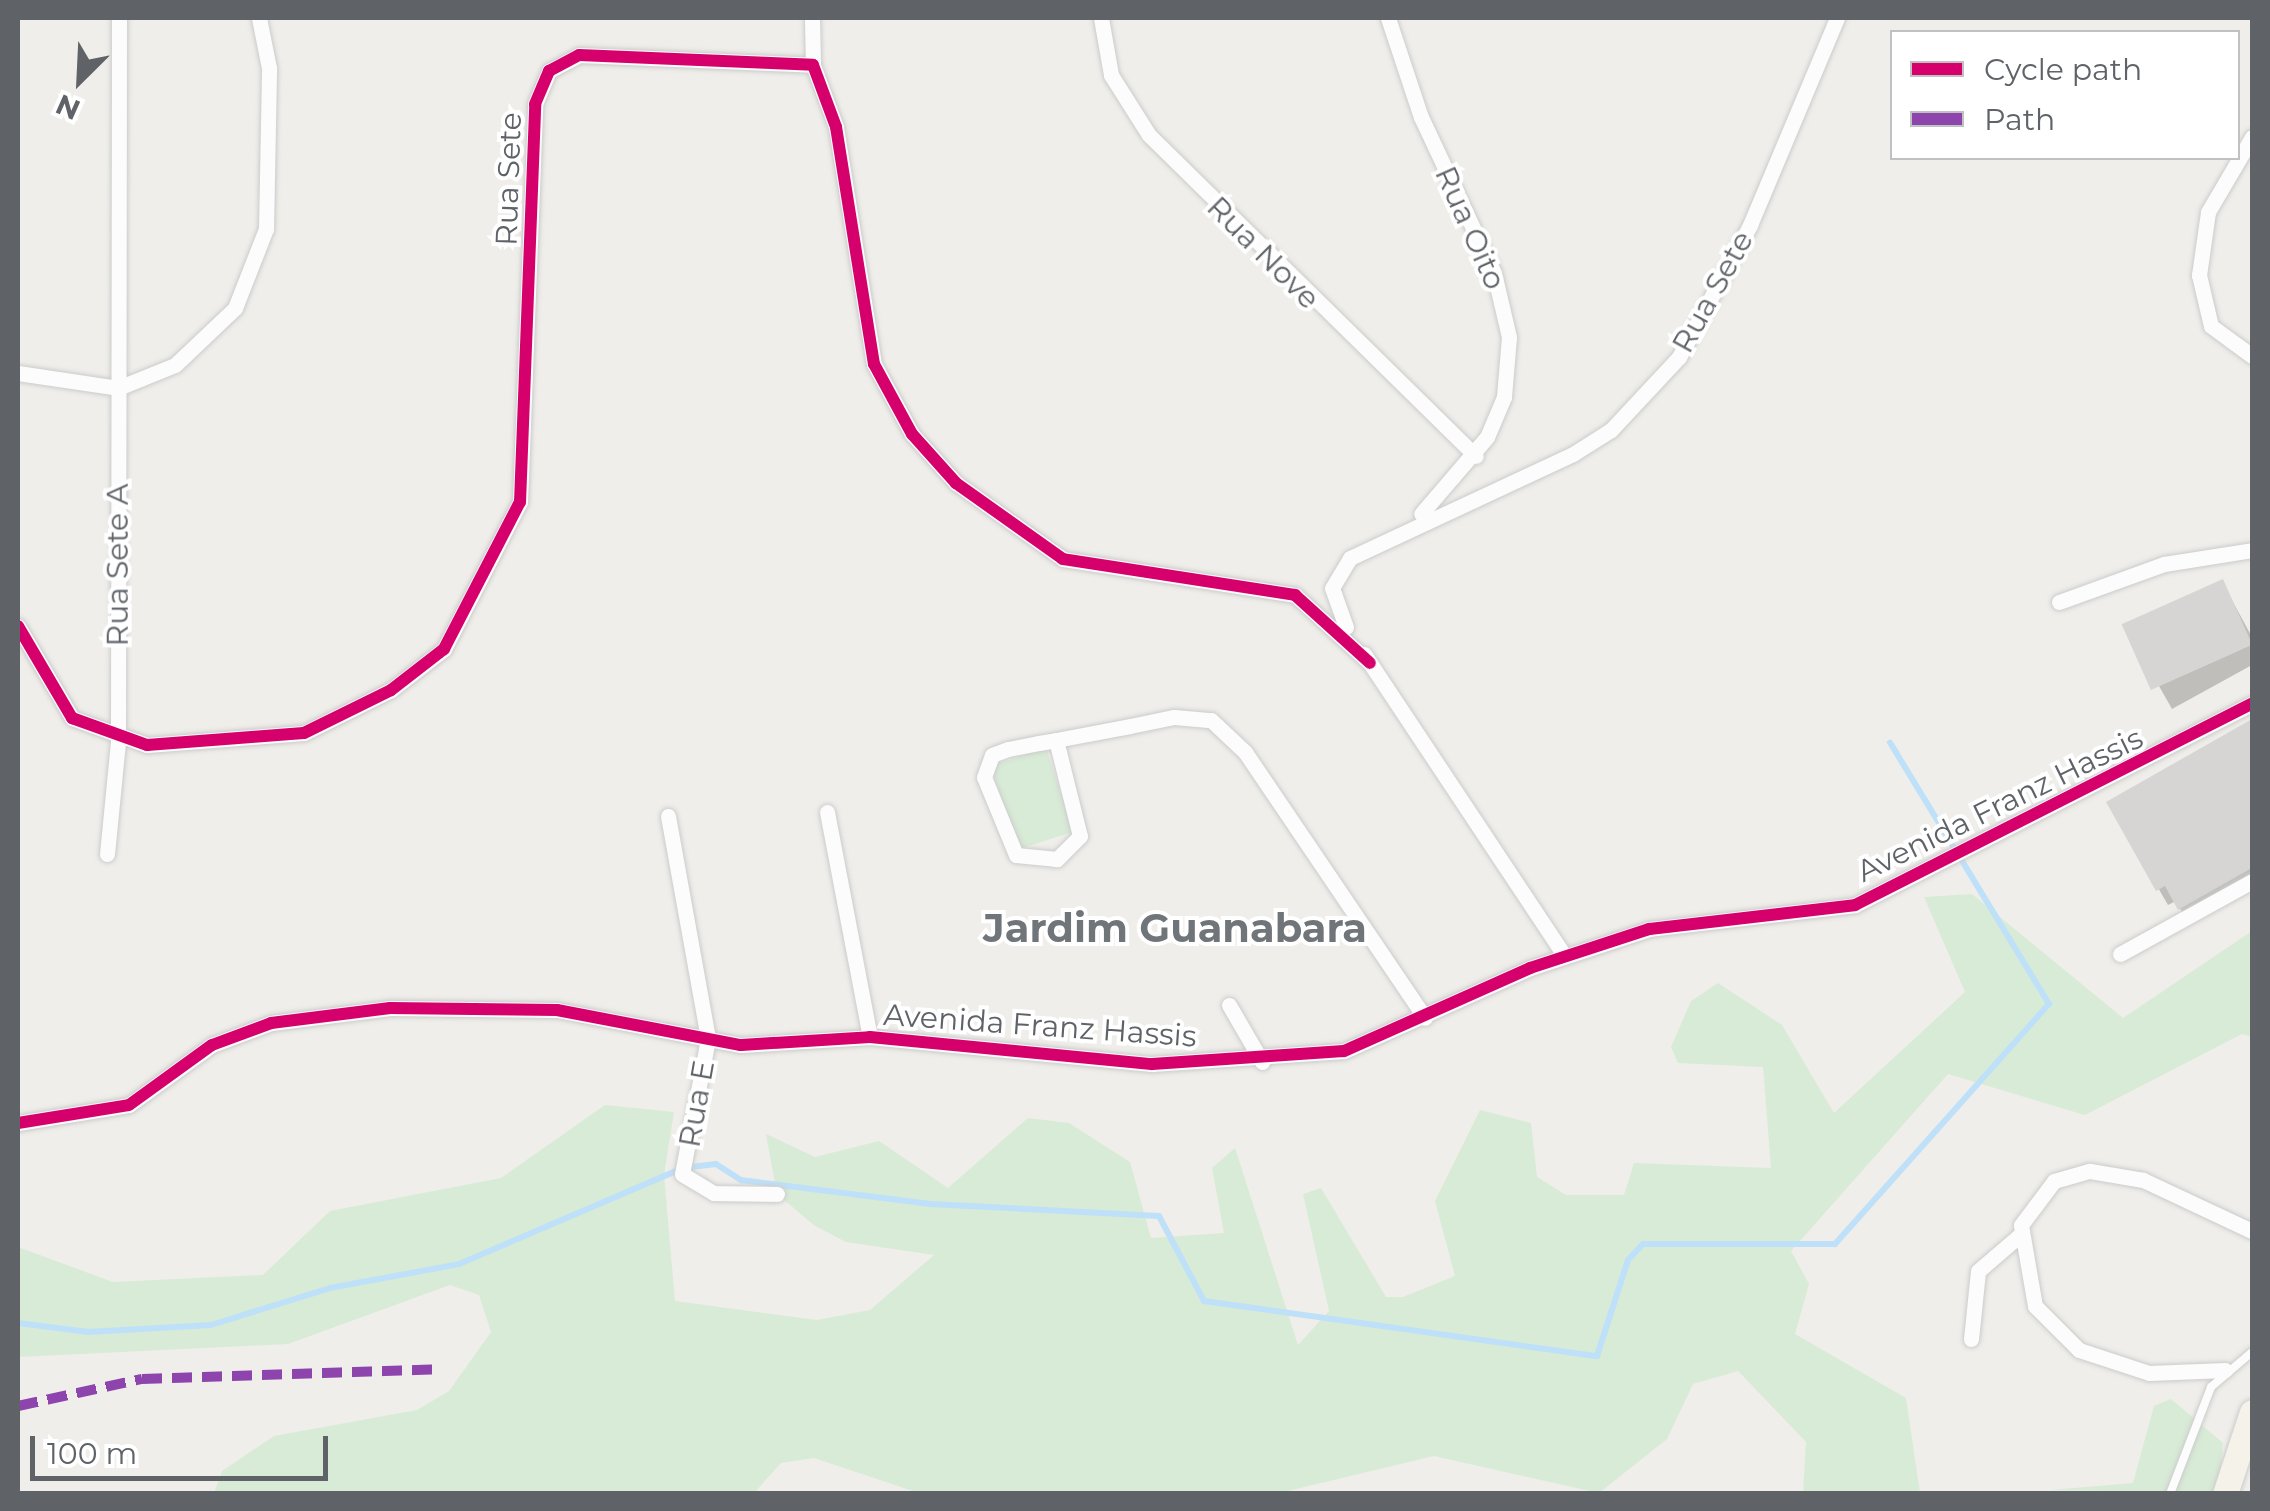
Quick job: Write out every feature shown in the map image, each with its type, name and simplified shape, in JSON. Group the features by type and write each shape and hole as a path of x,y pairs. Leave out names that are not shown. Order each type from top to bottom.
{"main road":[{"path":"2225,1494 2250,1424"}],"street":[{"name":"Rua Sete A","path":"107,854 118,742 120,18"},
{"path":"18,373 118,388 210,338 259,256 270,152 259,18"},
{"path":"812,18 812,64 836,127 874,364 912,434 956,483 1063,560 1295,595 1370,663 1564,955"},
{"name":"Rua Nove","path":"1101,18 1111,76 1148,135 1476,456"},
{"name":"Rua Oito","path":"1388,18 1506,319 1504,397 1476,456 1402,529"},
{"name":"Rua Sete","path":"1370,663 1332,600 1336,578 1350,558 1402,529 1572,454 1612,430 1666,371 1735,258 1837,18"},
{"name":"Rua Sete","path":"18,626 72,718 118,742 226,746 304,733 391,690 464,622 520,502 534,117 549,71 579,56 812,64"},
{"path":"2239,160 2208,212 2199,275 2211,326 2252,356"},
{"path":"2059,602 2164,564 2252,550"},
{"name":"Avenida Franz Hassis","path":"18,1124 118,1110 212,1045 316,1015 556,1010 708,1040 870,1037 1152,1064 1262,1062 1366,1046 1564,955 1648,930 1822,914 1955,855 2252,704"},
{"path":"1056,740 1081,831 1063,856 1030,862 1009,846 985,768 1002,750 1185,716 1218,724 1425,1018"},
{"path":"827,812 870,1037"},
{"name":"Rua E","path":"668,816 708,1040 692,1146 683,1171 714,1193 778,1194"},
{"path":"2120,954 2252,881"},
{"path":"1229,1005 1262,1062"},
{"path":"1971,1339 1978,1271 2021,1234 2038,1195 2090,1171 2143,1180 2252,1231"},
{"path":"2021,1234 2035,1306 2079,1350 2149,1373 2225,1370"}],"lane":[{"path":"2170,1494 2225,1370 2252,1352"}],"green space":[{"path":"1046,748 1073,832 1018,850 991,766"},
{"path":"1972,894 2123,1018 2252,931 2252,1037 2242,1034 2085,1115 1948,1074 1791,1251 1809,1284 1795,1334 1906,1398 1920,1493 1803,1493 1806,1442 1738,1371 1693,1384 1667,1439 1599,1493 1434,1456 1275,1494 919,1493 814,1458 781,1463 754,1493 214,1493 222,1471 274,1436 417,1410 449,1391 491,1332 479,1295 450,1285 288,1344 18,1357 18,1247 113,1282 263,1275 330,1211 501,1178 605,1105 674,1112 664,1175 675,1301 817,1320 870,1310 934,1255 846,1242 815,1226 777,1194 766,1134 815,1157 879,1141 948,1188 1028,1118 1069,1123 1130,1162 1151,1238 1224,1233 1212,1168 1235,1148 1298,1345 1329,1311 1303,1194 1321,1188 1386,1297 1403,1297 1455,1276 1435,1201 1480,1110 1531,1123 1537,1177 1566,1195 1624,1195 1634,1163 1771,1168 1763,1067 1678,1063 1671,1047 1691,1001 1718,983 1782,1025 1834,1113 1965,992 1924,897"},
{"path":"2171,1399 2223,1443 2218,1493 2051,1490 2133,1483 2154,1406"}],"building":[{"path":"2223,579 2252,645 2151,690 2122,624"},
{"path":"2252,719 2252,868 2178,910 2165,886 2156,891 2106,802"}],"waterway":[{"path":"18,1323 88,1332 211,1325 330,1288 459,1264 683,1168 716,1164 741,1180 930,1204 1159,1216 1204,1301 1597,1356 1628,1260 1643,1244 1835,1244 2049,1004 1890,742"}],"marked path":[{"path":"18,1406 142,1379 439,1369"}],"cycle path":[{"path":"18,626 72,718 147,745 304,733 391,690 444,649 520,502 535,104 549,71 579,55 813,65 836,127 874,364 912,434 956,483 1063,559 1295,595 1370,663"},
{"path":"18,1123 129,1105 212,1045 271,1023 390,1008 557,1010 741,1045 870,1037 1152,1064 1344,1051 1530,968 1649,929 1855,905 2252,704"}],"district":[{"name":"Jardim Guanabara","path":"1175,928"}]}
